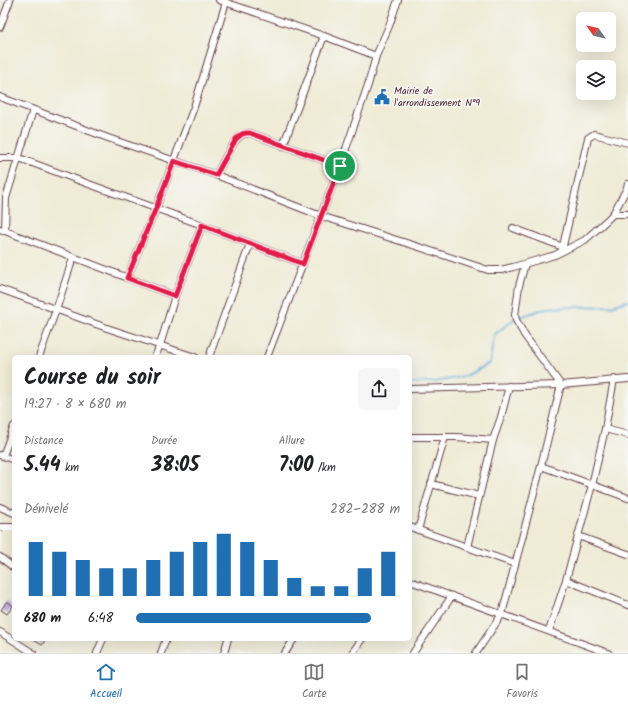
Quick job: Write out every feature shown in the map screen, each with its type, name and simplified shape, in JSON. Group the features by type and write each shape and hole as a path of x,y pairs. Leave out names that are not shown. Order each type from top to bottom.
{"street":[{"path":"0,27 10,0"},
{"path":"219,0 324,36 376,56"},
{"path":"268,355 340,166 368,85 376,56 398,0"},
{"path":"127,278 156,208 194,107 226,2"},
{"path":"283,146 324,36"},
{"path":"0,97 216,175 321,216 492,271 525,264 555,255 562,249 585,240 613,214 628,184"},
{"path":"34,110 6,198 3,230 72,258 175,296"},
{"path":"216,175 236,139 242,134 250,133 340,166"},
{"path":"562,249 588,138 594,134 628,143"},
{"path":"0,158 19,158 202,225 303,264"},
{"path":"0,204 6,198"},
{"path":"613,214 628,214"},
{"path":"156,355 175,296 202,225"},
{"path":"513,228 562,249"},
{"path":"210,355 250,244"},
{"path":"41,355 72,258"},
{"path":"525,264 519,286 515,315 516,320 525,336 561,385"},
{"path":"0,289 56,310 189,355"},
{"path":"549,631 566,580 592,484 605,429 614,379"},
{"path":"412,389 561,385 614,379 628,379"},
{"path":"476,653 502,614 561,385"},
{"path":"467,547 493,440 509,386"},
{"path":"605,429 628,435"},
{"path":"12,431 2,455 12,459"},
{"path":"412,436 493,440"},
{"path":"418,530 445,437"},
{"path":"541,466 628,498"},
{"path":"431,484 479,496"},
{"path":"0,507 12,512"},
{"path":"0,527 12,527"},
{"path":"412,528 515,564"},
{"path":"578,536 628,554"},
{"path":"0,557 12,566"},
{"path":"566,580 628,605"},
{"path":"412,582 608,653"},
{"path":"413,653 452,596"},
{"path":"1,634 12,641"},
{"path":"13,641 33,653"},
{"path":"98,653 102,641"},
{"path":"161,653 165,641"},
{"path":"224,653 227,641"},
{"path":"285,653 293,641"},
{"path":"352,653 361,641"}],"building":[{"path":"7,601 12,605 7,614 1,610"},
{"path":"35,641 45,641 42,645"}],"waterway":[{"path":"412,383 434,382 466,376 490,363 494,335 514,319 547,308 611,306 628,301"}],"place":[{"name":"Mairie de l'arrondissement N°9","path":"382,97"}],"route":[{"path":"250,133 340,166 303,264 202,225 175,296 127,278 174,161 216,175 236,139 242,134 250,133"}]}
